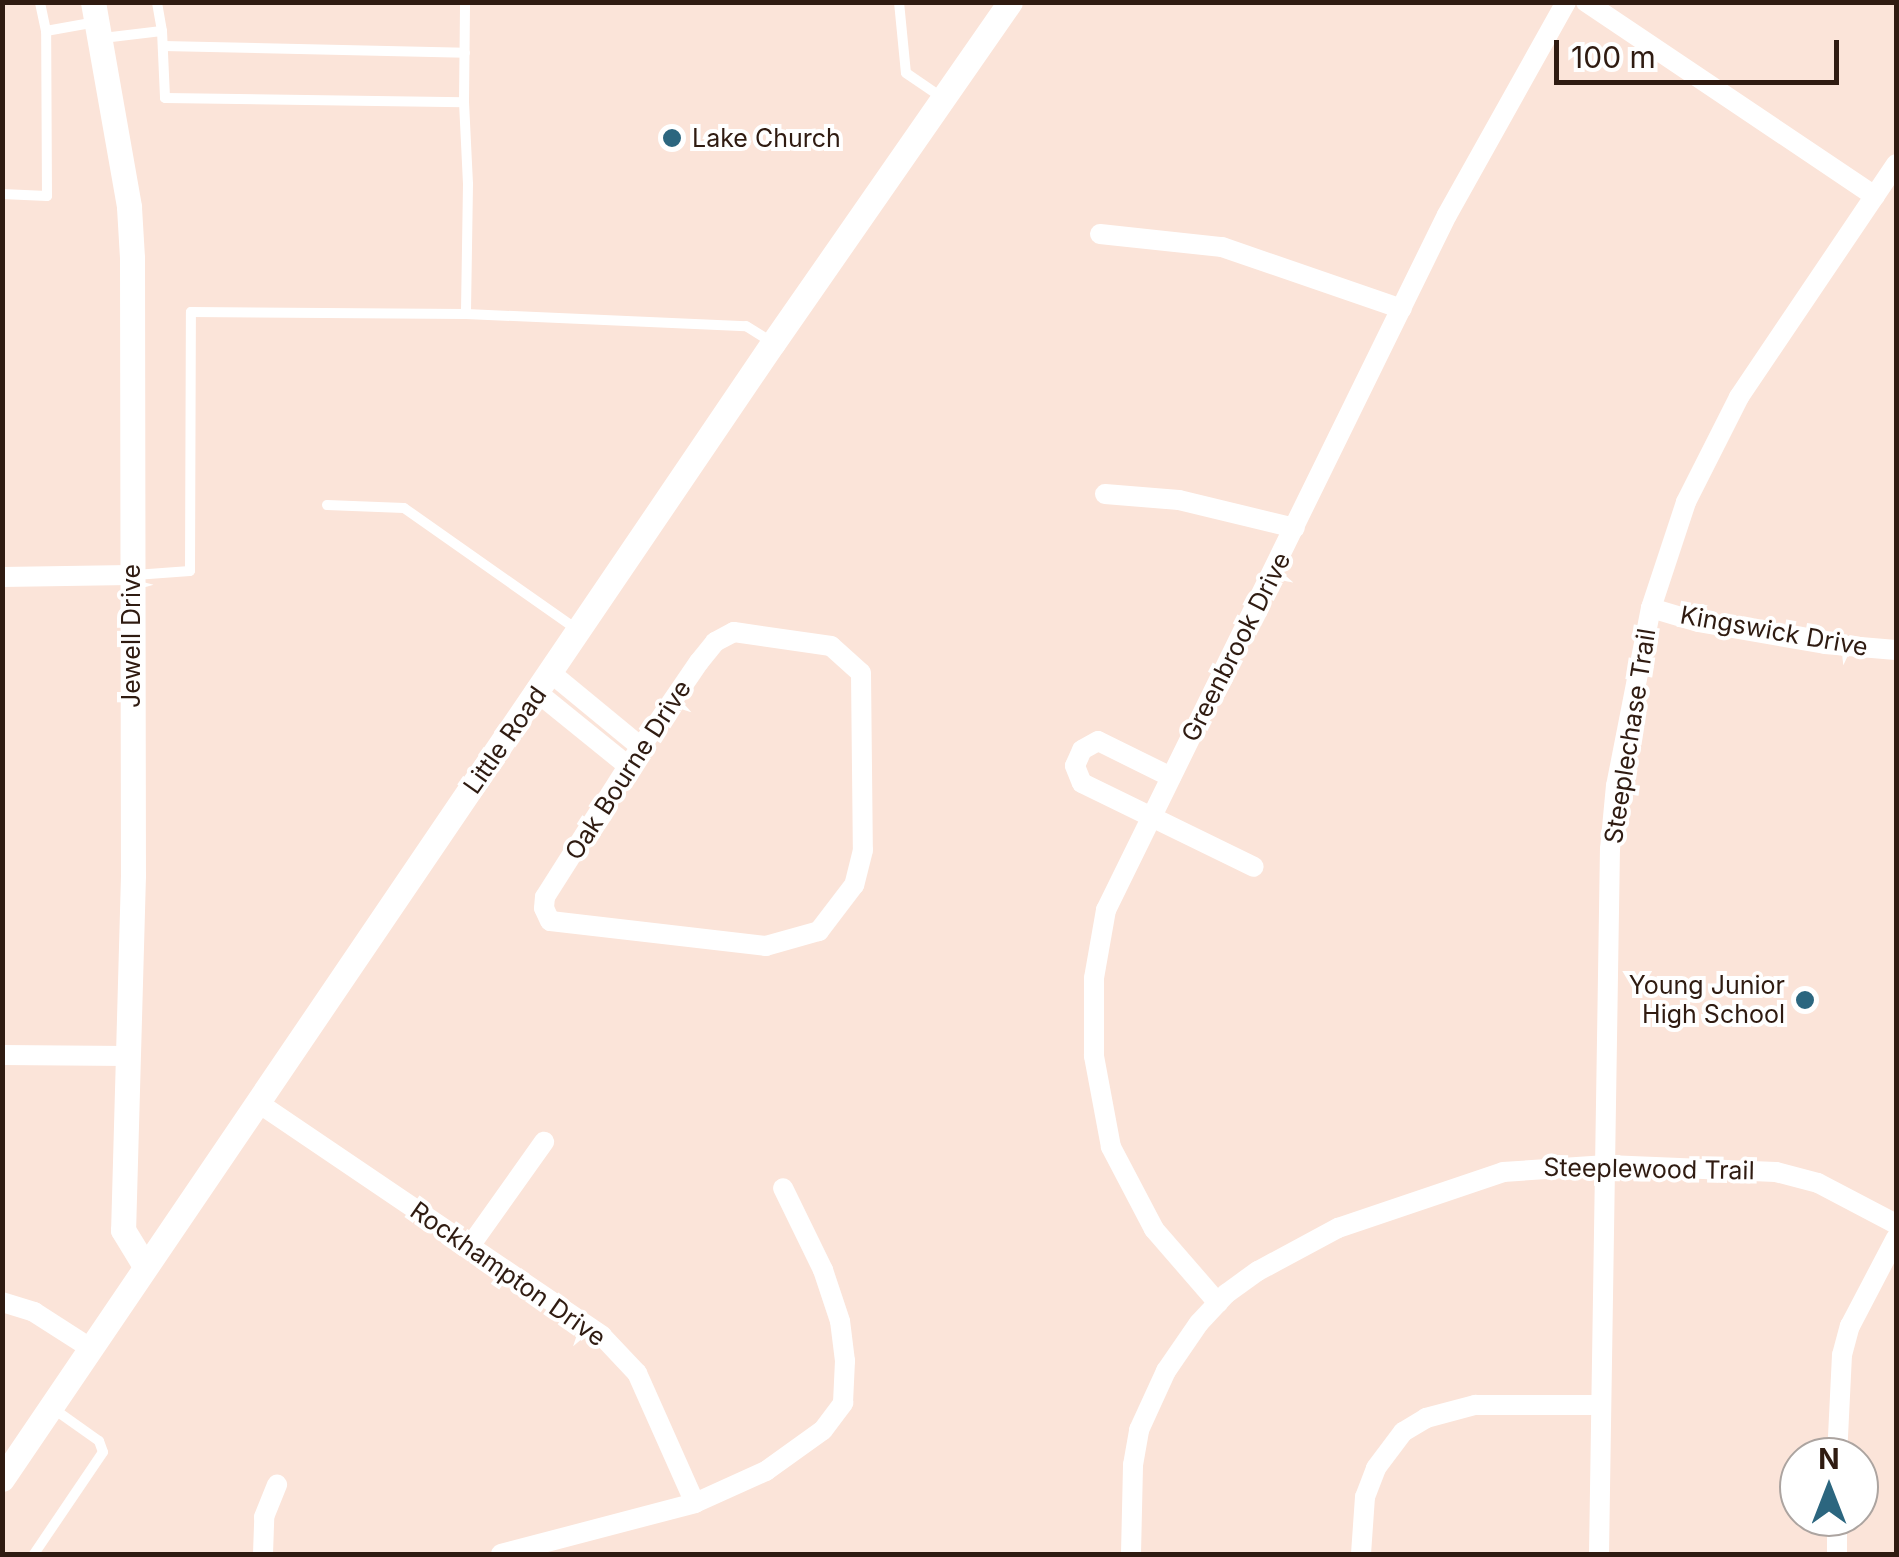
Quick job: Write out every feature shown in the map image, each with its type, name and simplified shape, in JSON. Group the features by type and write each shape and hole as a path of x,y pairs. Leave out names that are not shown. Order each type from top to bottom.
{"street":[{"name":"Little Road","path":"2,1479 773,343 1010,2"},
{"name":"Greenbrook Drive","path":"1218,1303 1154,1228 1128,1187 1101,1111 1094,1056 1099,938 1106,910 1447,216 1566,2"},
{"path":"1586,2 1875,196"},
{"name":"Jewell Drive","path":"96,21 130,224 133,875 123,1230 145,1266"},
{"name":"Steeplechase Trail","path":"1598,1554 1610,849 1616,786 1651,608 1686,502 1740,397 1896,164"},
{"path":"1100,234 1222,248 1402,309"},
{"path":"1104,494 1179,500 1296,528"},
{"path":"2,577 130,575"},
{"name":"Kingswick Drive","path":"1651,608 1698,622 1896,650"},
{"name":"Oak Bourne Drive","path":"734,632 831,646 860,673 863,850 854,885 819,931 766,946 550,921 544,908 545,897 628,766 715,642 734,632"},
{"path":"544,683 642,748"},
{"path":"544,683 628,766"},
{"path":"1171,777 1098,742 1082,750 1074,766 1082,783 1254,867"},
{"path":"2,1055 128,1056"},
{"name":"Rockhampton Drive","path":"257,1102 602,1336 637,1373 696,1503"},
{"path":"470,1246 544,1142"},
{"name":"Steeplewood Trail","path":"1131,1554 1133,1465 1140,1430 1166,1372 1218,1303 1294,1250 1375,1215 1503,1172 1607,1164 1776,1172 1818,1182 1896,1224"},
{"path":"501,1554 515,1547 696,1503 766,1471 823,1430 842,1402 845,1361 840,1321 823,1270 783,1188"},
{"path":"1839,1437 1842,1355 1850,1326 1896,1238"},
{"path":"2,1302 34,1312 90,1348"},
{"path":"1361,1554 1365,1497 1376,1468 1388,1448 1414,1425 1453,1409 1476,1405 1601,1405"},
{"path":"263,1554 264,1517 277,1484"}],"lane":[{"path":"2,194 47,196 46,31 40,2"},
{"path":"157,2 165,98 464,102"},
{"path":"465,2 466,314"},
{"path":"899,2 906,74 942,97"},
{"path":"46,31 96,21 162,31"},
{"path":"163,46 465,53"},
{"path":"130,575 190,571 191,312 466,314 746,326 773,343"},
{"path":"327,505 404,508 580,632"},
{"path":"34,1554 103,1452 99,1440 50,1407"}],"place":[{"name":"Lake Church","path":"672,138"},
{"name":"Young Junior High School","path":"1805,1000"}]}
